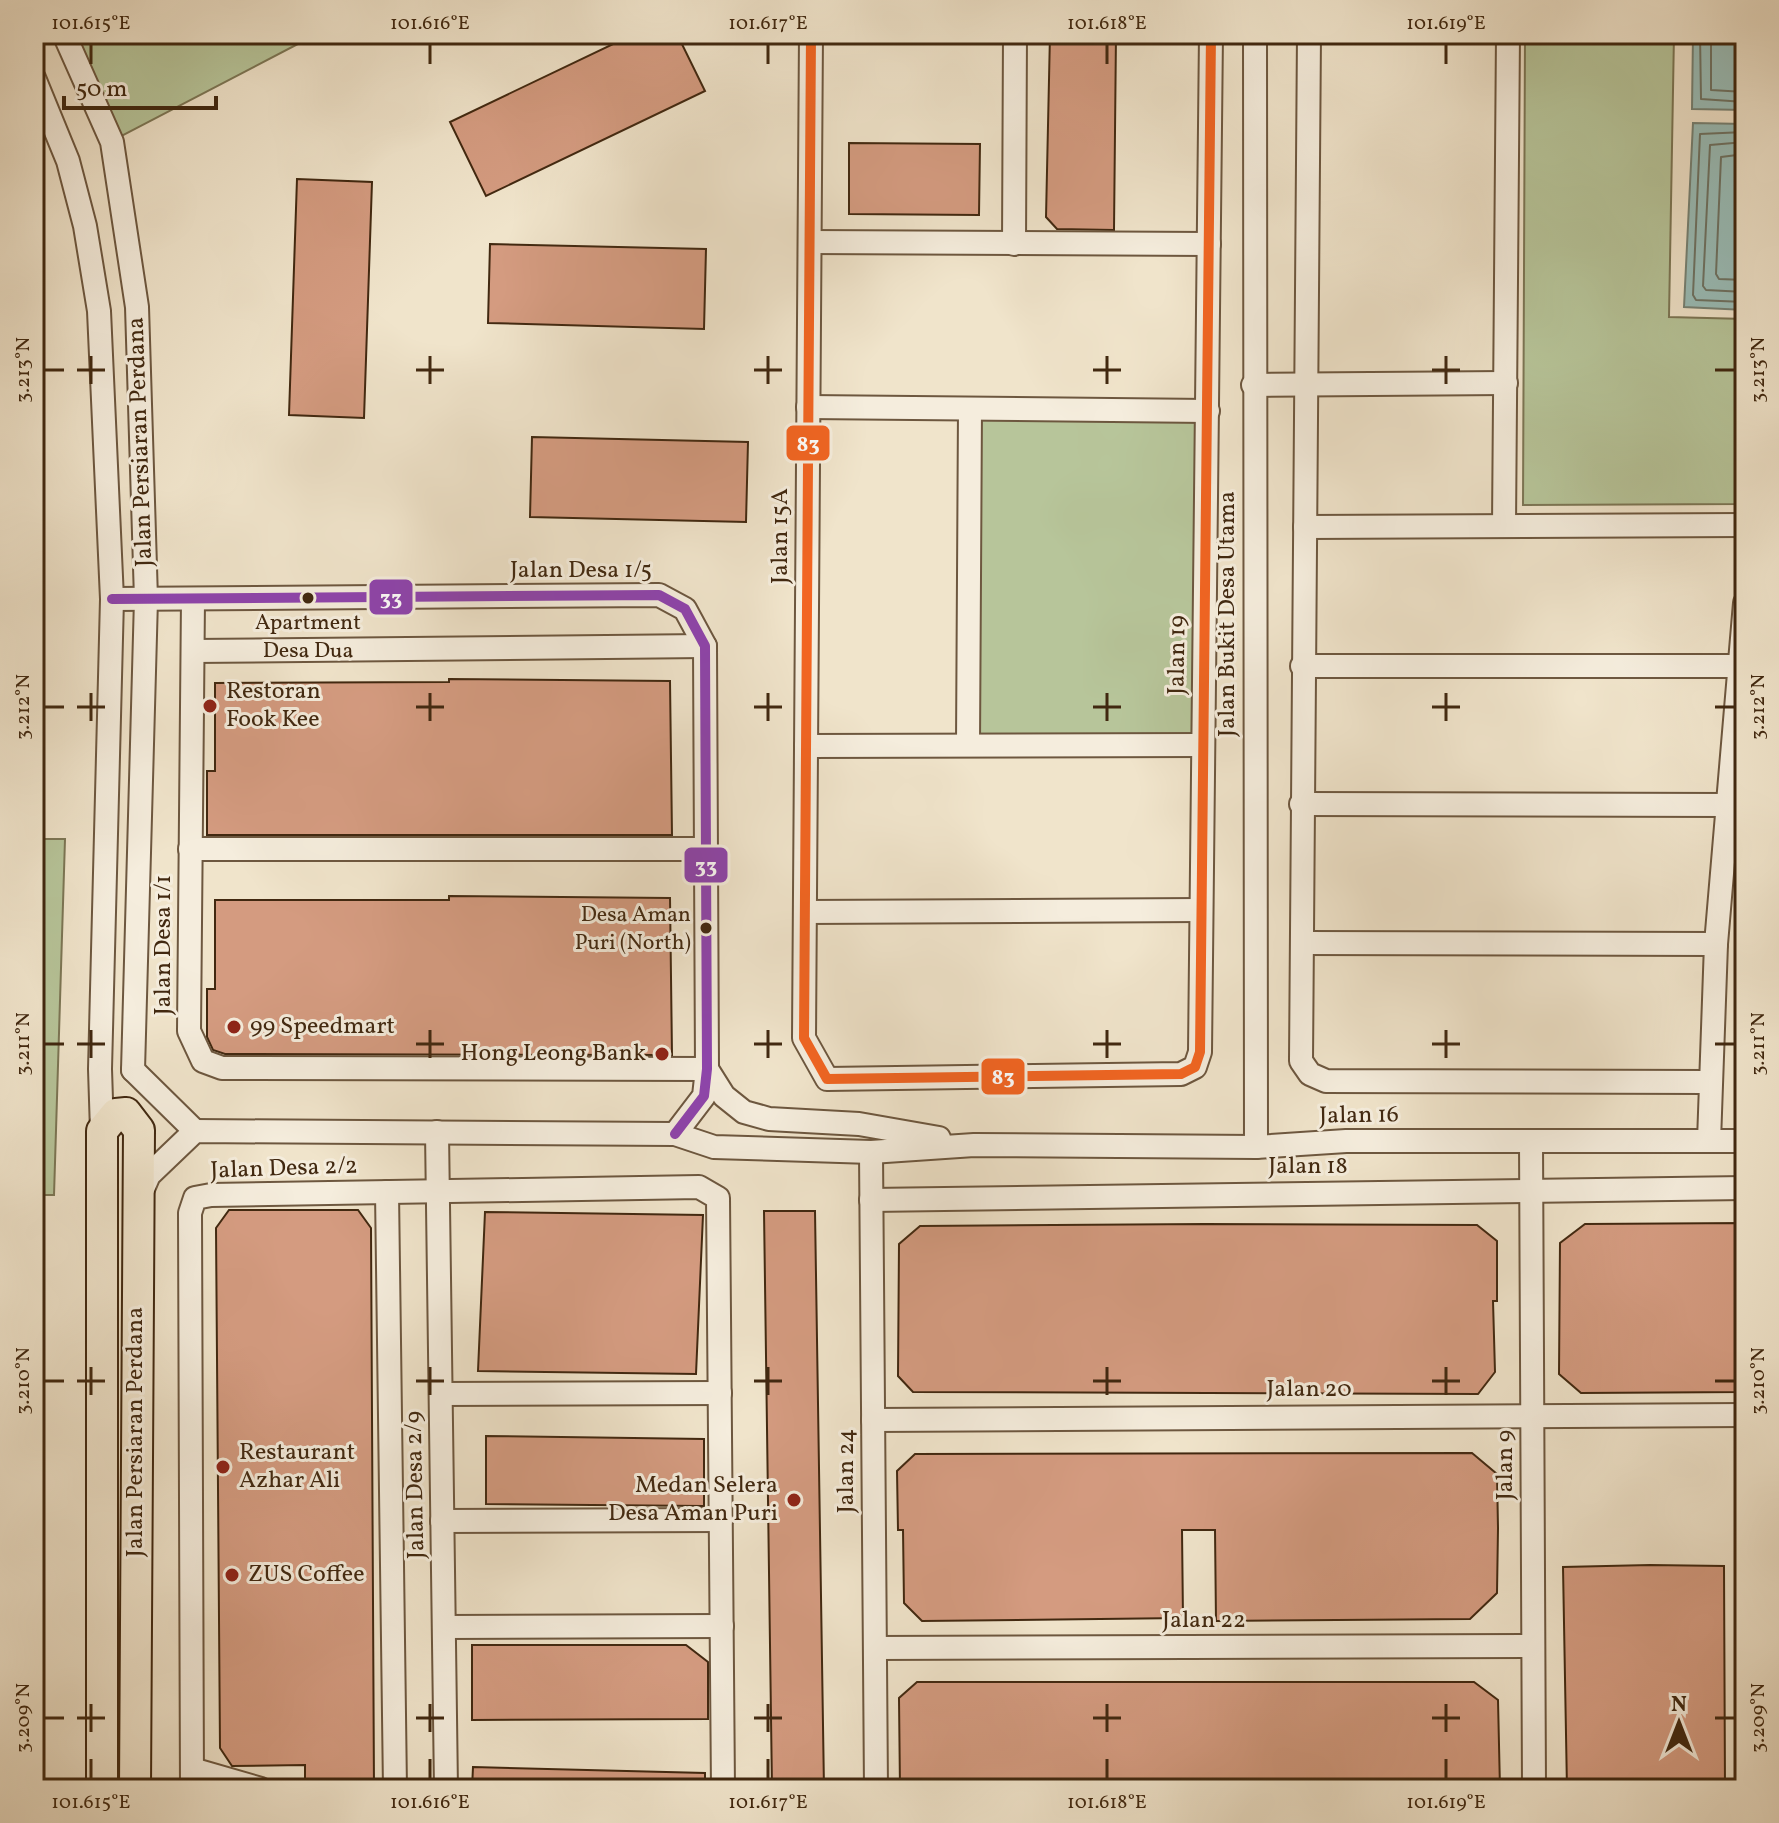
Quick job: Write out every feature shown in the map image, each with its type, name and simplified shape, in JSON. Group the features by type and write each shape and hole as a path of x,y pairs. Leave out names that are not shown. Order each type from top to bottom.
{"main road":[{"name":"Jalan Persiaran Perdana","path":"102,1789 102,1131 116,1114 126,1113 139,1130 135,1789"}],"street":[{"name":"Jalan Persiaran Perdana","path":"64,34 112,142 137,307 146,599 133,1070"},
{"name":"Jalan 15A","path":"804,1038 811,34"},
{"path":"1014,244 1015,34"},
{"name":"Jalan 19","path":"804,1038 827,1079 1181,1074 1195,1067 1200,1052 1211,34"},
{"name":"Jalan Bukit Desa Utama","path":"1255,34 1256,1147"},
{"path":"1309,34 1301,1061 1310,1074 1326,1081 1708,1082"},
{"path":"1504,526 1508,34"},
{"name":"Jalan Persiaran Perdana","path":"34,78 68,161 85,226 99,311 112,599 100,1069 102,1131"},
{"path":"810,242 1209,244"},
{"path":"1253,385 1506,383"},
{"path":"808,407 1208,411"},
{"path":"968,745 970,409"},
{"path":"1305,527 1745,525"},
{"name":"Jalan Desa 1/5","path":"112,599 659,595 685,609 705,646"},
{"name":"Jalan Desa 1/1","path":"193,599 189,1031 203,1061 222,1068 707,1069"},
{"path":"1709,1141 1708,1082 1716,944 1745,603"},
{"path":"193,651 705,646 707,1069 704,1096 675,1134"},
{"path":"1302,666 1739,666"},
{"path":"806,746 1203,745"},
{"path":"1301,804 1729,805"},
{"path":"190,849 706,849"},
{"path":"805,912 1201,910"},
{"path":"1302,943 1716,944"},
{"path":"100,1069 133,1070 195,1131 149,1175 137,1205"},
{"name":"Jalan 16","path":"707,1069 724,1096 744,1112 769,1119 859,1124 974,1145"},
{"name":"Jalan 16","path":"195,1131 675,1134 714,1147 871,1152 974,1145 1256,1147 1346,1141 1745,1141"},
{"name":"Jalan Desa 2/9","path":"437,1132 446,1789"},
{"name":"Jalan 9","path":"1531,1141 1534,1789"},
{"name":"Jalan 24","path":"871,1152 876,1789"},
{"name":"Jalan Desa 2/2","path":"192,1779 190,1213 195,1198 211,1195 699,1187 718,1198 720,1393"},
{"name":"Jalan 18","path":"871,1200 1745,1188"},
{"path":"387,1192 395,1789"},
{"path":"441,1394 720,1393 723,1789"},
{"name":"Jalan 20","path":"873,1420 1745,1415"},
{"path":"442,1521 721,1520"},
{"path":"444,1627 722,1626"},
{"name":"Jalan 22","path":"875,1648 1533,1646"},
{"path":"192,1779 261,1789"}],"green space":[{"path":"63,34 317,34 112,141"},
{"path":"1525,34 1674,34 1669,317 1745,319 1742,504 1523,505"},
{"path":"970,409 1208,411 1203,745 968,745"},
{"path":"34,839 65,839 54,1195 34,1195"}],"water":[{"path":"1693,34 1745,34 1745,110 1692,109"},
{"path":"1693,123 1745,124 1745,310 1684,307"}],"building":[{"path":"634,34 677,34 705,91 486,196 450,122"},
{"path":"1050,34 1116,34 1114,230 1057,229 1046,217"},
{"path":"849,143 980,144 979,215 849,214"},
{"path":"297,179 372,182 364,418 289,415"},
{"path":"490,244 706,249 704,329 488,323"},
{"path":"532,437 748,442 746,522 530,517"},
{"path":"449,679 670,681 672,835 207,835 207,771 215,771 215,683 449,682"},
{"path":"449,896 670,898 672,1055 225,1054 213,1050 207,1037 207,989 215,989 215,900 449,900"},
{"path":"229,1210 358,1210 371,1228 374,1789 305,1787 305,1765 232,1766 220,1748 216,1228"},
{"name":"Medan Selera Desa Aman Puri","path":"764,1211 815,1211 824,1789 772,1789"},
{"path":"485,1212 703,1215 696,1374 478,1371"},
{"path":"1745,1223 1745,1392 1581,1393 1559,1374 1560,1243 1585,1224"},
{"path":"1477,1225 1497,1241 1497,1301 1493,1301 1495,1372 1478,1394 913,1392 898,1376 899,1244 920,1226"},
{"path":"486,1436 704,1439 704,1506 486,1504"},
{"path":"1472,1453 1497,1474 1498,1528 1497,1593 1470,1619 1216,1621 1215,1530 1182,1530 1183,1618 922,1621 904,1603 903,1530 898,1530 897,1471 915,1454"},
{"path":"1724,1566 1725,1789 1567,1789 1563,1567"},
{"path":"472,1645 686,1645 708,1662 708,1719 472,1720"},
{"path":"917,1682 1474,1682 1498,1700 1500,1789 900,1789 899,1698"},
{"path":"473,1767 705,1773 705,1789 472,1789"}],"transit line":[{"name":"83","path":"811,34 804,1038 827,1079 1181,1074 1195,1067 1200,1052 1211,34"},
{"name":"33","path":"112,599 659,595 685,609 705,646 707,1069 704,1096 675,1134"}],"place":[{"name":"Apartment Desa Dua","path":"308,598"},
{"name":"Restoran Fook Kee","path":"210,706"},
{"name":"Desa Aman Puri (North)","path":"706,928"},
{"name":"99 Speedmart","path":"234,1027"},
{"name":"Hong Leong Bank","path":"662,1054"},
{"name":"Restaurant Azhar Ali","path":"223,1467"},
{"name":"Medan Selera Desa Aman Puri","path":"794,1500"},
{"name":"ZUS Coffee","path":"232,1575"}]}
